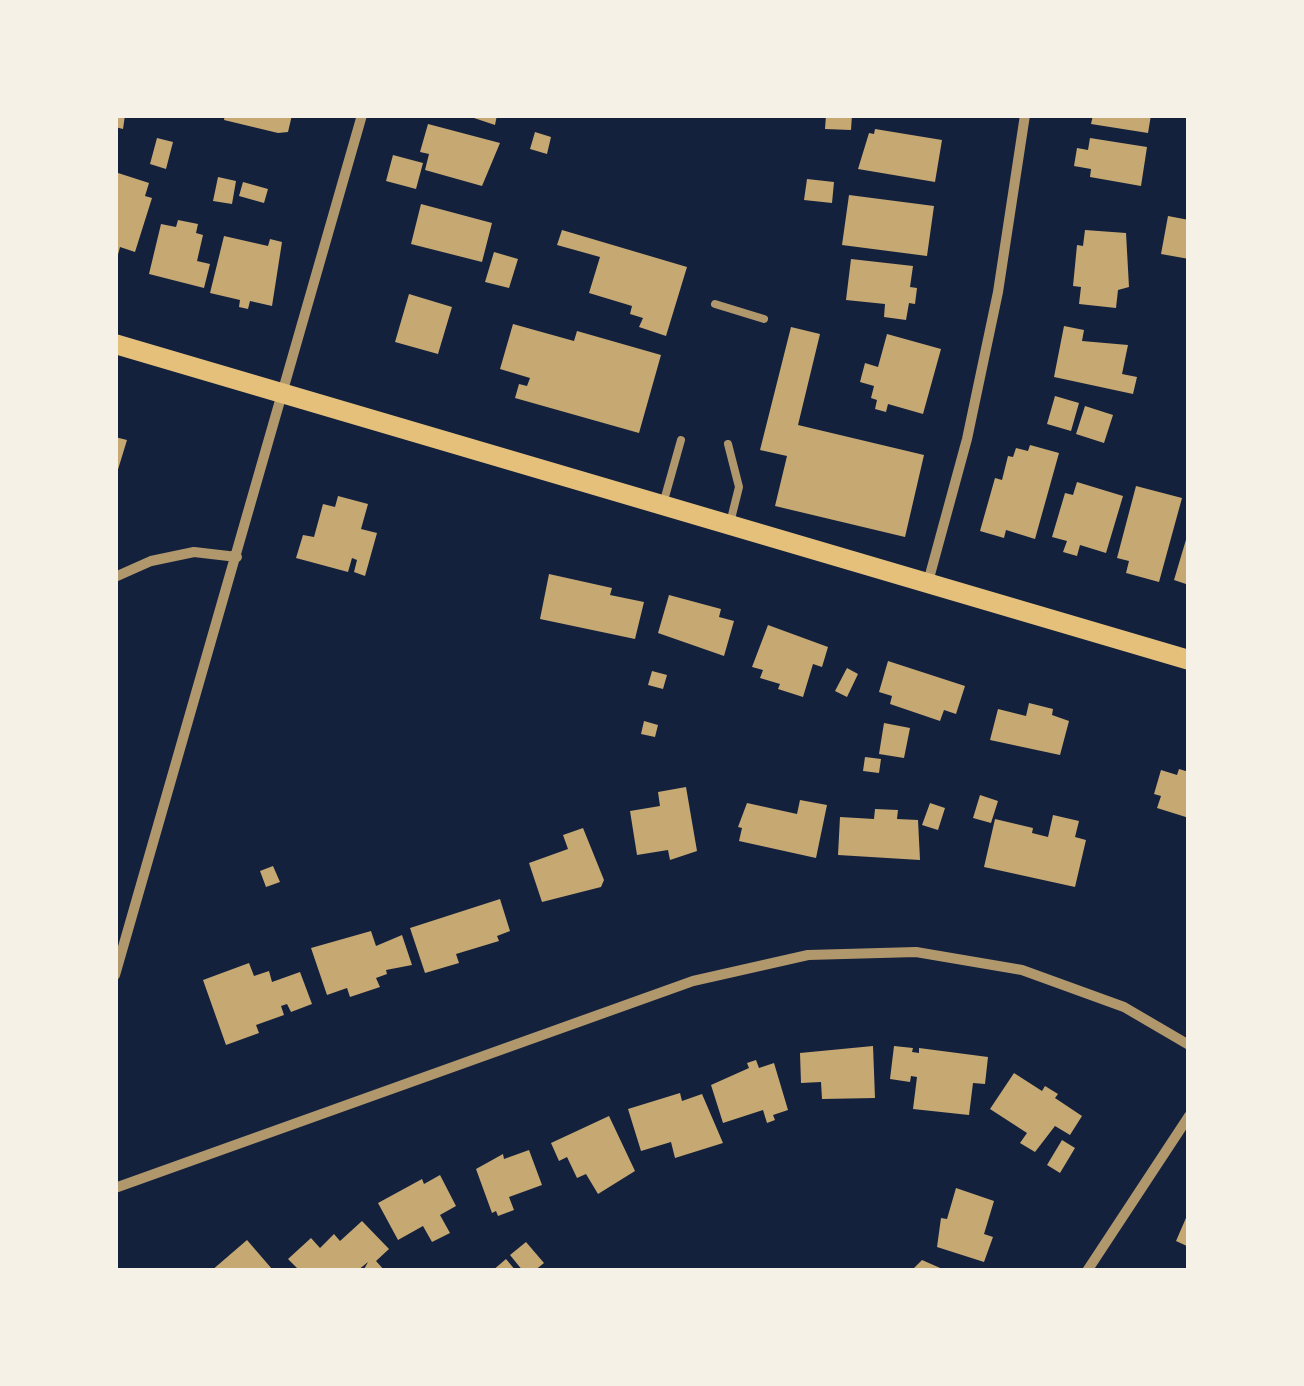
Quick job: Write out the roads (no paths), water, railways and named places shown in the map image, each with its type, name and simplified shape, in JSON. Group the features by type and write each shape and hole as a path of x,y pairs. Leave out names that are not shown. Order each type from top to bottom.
{"main road":[{"path":"115,344 1189,660"}],"street":[{"path":"115,975 362,115"},
{"path":"928,582 967,438 998,292 1025,115"},
{"path":"115,577 150,561 194,552 237,557"},
{"path":"115,1188 693,981 808,954 916,952 1022,970 1124,1007 1189,1045"},
{"path":"1088,1271 1189,1116"}],"lane":[{"path":"715,304 764,319"},
{"path":"662,504 681,440"},
{"path":"728,444 739,487 730,524"}]}
